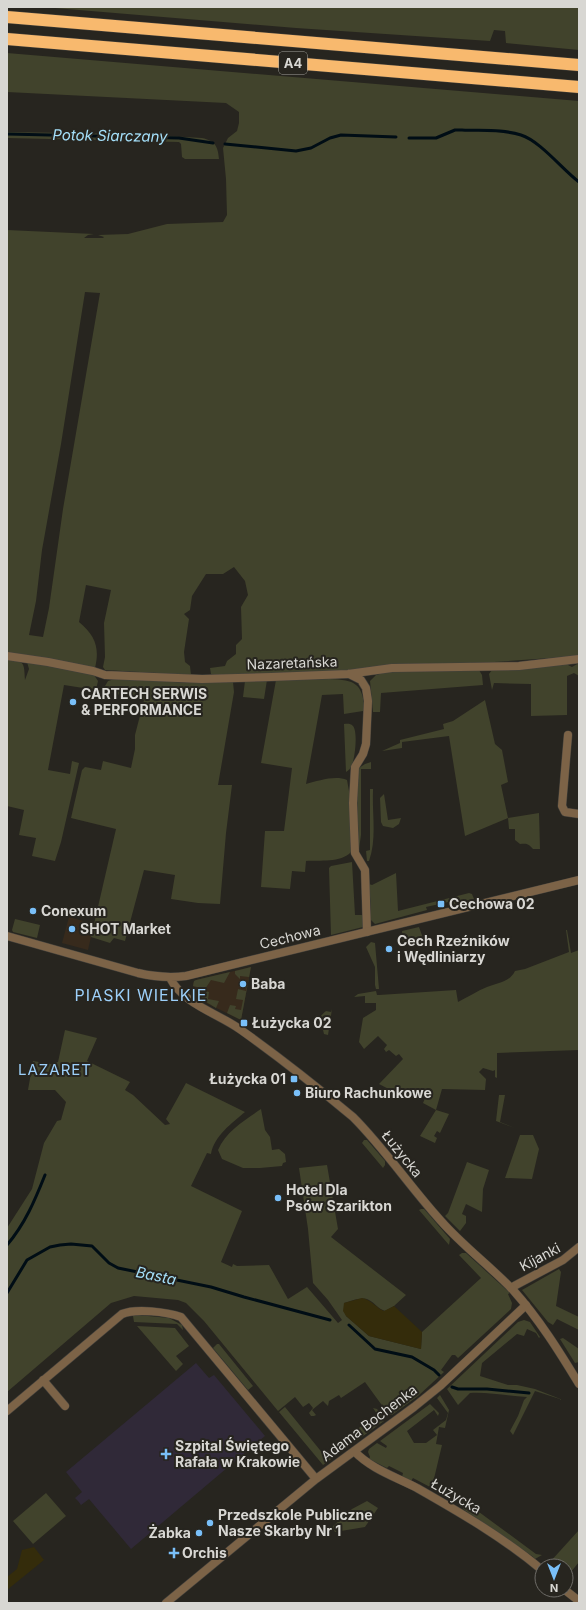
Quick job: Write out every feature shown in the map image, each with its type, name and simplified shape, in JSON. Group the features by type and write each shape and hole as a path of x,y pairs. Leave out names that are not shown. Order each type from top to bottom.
{"highway":[{"name":"A4","path":"7,17 579,65"},
{"name":"A4","path":"7,39 579,87"}],"street":[{"name":"Nazaretańska","path":"7,656 48,662 93,671 105,675 202,679 348,674 392,668 519,666 579,659"},
{"path":"348,674 361,680 366,688 368,701 367,740 363,754 355,767 353,803 355,853 364,870 367,932"},
{"path":"568,735 562,806 565,812 579,814"},
{"name":"Cechowa","path":"7,936 154,977 170,978 194,974 579,880"},
{"name":"Łużycka","path":"170,978 180,992 191,1001 240,1029 353,1117 368,1133 440,1221 511,1288 526,1305 545,1328 579,1384"},
{"name":"Kijanki","path":"511,1288 563,1260 579,1247"},
{"name":"Adama Bochenka","path":"166,1603 316,1479 414,1408 440,1386 526,1305"},
{"path":"7,1411 122,1314 134,1312 172,1314 181,1317 316,1479"},
{"path":"43,1380 65,1406"},
{"name":"Łużycka","path":"354,1451 369,1463 413,1486 486,1528 534,1564"}],"shaded area":[{"path":"69,917 94,924 88,950 62,943"},
{"path":"251,967 241,1020 204,1002 194,993 193,983 196,980"},
{"name":"Szpital Świętego Rafała w Krakowie","path":"196,1363 209,1378 214,1375 265,1436 131,1549 89,1499 81,1505 75,1498 82,1492 66,1472"}],"green space":[{"path":"43,7 579,7 579,50 506,43 505,31 494,30 490,41 296,28"},
{"path":"7,53 579,101 579,656 495,662 394,666 329,673 217,676 211,674 210,668 225,666 227,661 236,654 236,645 242,639 241,607 248,595 245,581 234,567 223,574 206,574 192,596 190,610 184,614 189,619 184,652 185,662 190,666 191,675 105,670 103,667 105,657 104,623 111,590 86,585 79,622 89,632 95,642 97,654 95,668 7,654 7,230 94,234 88,235 84,238 103,238 104,237 98,235 128,234 167,224 223,222 227,215 223,148 228,138 237,131 239,112 226,103 7,92","holes":["85,292 100,293 43,637 29,635 36,601 42,550 61,444"]},
{"path":"7,132 133,134 202,138 210,141 217,147 219,159 185,159 182,157 181,144 179,142 7,138"},
{"path":"7,658 20,662 24,666 25,680 29,669 27,662 94,675 98,681 96,690 64,685 48,770 70,774 72,761 79,763 61,842 55,861 32,856 36,838 19,835 24,810 7,806"},
{"path":"579,663 579,676 574,673 567,676 567,715 531,716 531,684 494,683 492,690 489,674 492,670 566,664 572,667"},
{"path":"479,670 482,675 483,685 381,693 380,712 373,712 370,681 376,675 390,671"},
{"path":"118,678 188,683 233,682 234,692 218,785 232,785 220,904 198,903 171,899 175,875 144,870 125,941 114,938 110,943 91,937 116,829 71,818 82,770 85,767 101,770 103,761 131,768 135,749 135,735 144,700 102,691 108,681"},
{"path":"267,680 264,699 243,697 245,681"},
{"path":"276,680 346,680 356,685 362,693 365,709 363,711 344,714 343,694 322,695 306,784 332,778 347,780 349,791 351,852 342,858 323,861 306,861 305,872 292,871 290,889 261,887 265,831 284,831 292,768 261,763"},
{"path":"485,700 495,744 502,750 508,782 501,785 508,818 465,836 449,736 402,742 402,748 382,751 400,743 400,740 444,729 443,724 453,721"},
{"path":"344,724 350,724 353,726 355,729 356,739 352,766 346,772"},
{"path":"371,762 371,769 361,769 361,835 359,849 357,800 359,768"},
{"path":"370,789 373,789 374,835 369,861 367,861 366,851 370,850"},
{"path":"384,794 388,820 401,818 399,824 393,828 383,826 381,822 380,798"},
{"path":"539,813 540,849 533,849 528,844 520,844 515,840 515,829 509,829 508,818"},
{"path":"352,862 355,915 363,915 363,927 331,935 329,868 331,866"},
{"path":"396,873 398,911 469,893 472,894 474,899 454,904 453,901 426,907 427,910 375,924 370,919 371,909 369,884 372,885"},
{"path":"15,919 40,925 37,938 13,932 12,930"},
{"path":"419,927 423,938 411,939 411,941 403,942 402,931"},
{"path":"567,930 571,953 579,950 579,1050 497,1053 497,1078 495,1077 495,1070 493,1071 483,1068 479,1072 486,1079 485,1090 442,1089 436,1110 423,1103 426,1096 410,1088 404,1097 379,1084 403,1059 399,1054 396,1056 389,1050 386,1052 384,1049 387,1045 378,1036 364,1049 359,1042 363,1018 376,1010 376,1003 365,1003 365,996 354,997 358,994 376,991 377,995 379,995 456,990 458,1002 483,989 507,980 515,971 525,969 569,952"},
{"path":"371,942 375,943 379,989 376,989 375,967 366,947"},
{"path":"251,967 241,1020 227,1013 230,1005 236,1006 235,1009 241,1010 243,1000 236,999 238,989 246,991 249,977 240,976 240,979 235,974 235,971"},
{"path":"230,972 224,983 211,980 205,989 193,986 194,981 196,980"},
{"path":"193,988 209,992 208,999 219,1001 216,1008 195,995"},
{"path":"332,1009 328,1035 324,1034 323,1030 318,1027 318,1023 319,1018 326,1011 331,1012"},
{"path":"65,1030 97,1038 87,1061 130,1082 125,1090 133,1095 165,1125 170,1124 166,1119 186,1083 245,1112 229,1125 220,1136 213,1147 211,1154 207,1153 191,1186 242,1211 221,1262 232,1267 233,1264 237,1266 269,1265 288,1299 307,1287 338,1323 342,1320 328,1300 313,1283 308,1229 299,1168 327,1165 338,1229 331,1237 406,1295 394,1306 385,1311 371,1301 363,1298 344,1303 346,1316 369,1336 421,1349 422,1332 481,1278 459,1255 462,1253 466,1253 510,1293 508,1294 512,1303 511,1309 458,1358 455,1355 452,1355 441,1370 444,1372 418,1396 392,1415 389,1415 365,1382 341,1398 339,1395 329,1401 328,1406 323,1401 312,1410 316,1415 314,1416 311,1416 309,1413 313,1408 309,1403 303,1407 295,1397 278,1411 204,1321 186,1303 178,1300 134,1296 111,1303 7,1392 7,1228 32,1189 44,1143 57,1121 61,1120 66,1102 55,1090 28,1090 33,1061 51,1064 58,1062"},
{"path":"499,1095 505,1095 500,1122 515,1128 496,1121"},
{"path":"261,1109 265,1130 270,1137 272,1150 279,1149 285,1154 286,1162 283,1163 282,1166 243,1168 222,1159 218,1150 221,1143 236,1126"},
{"path":"436,1110 449,1114 440,1133 437,1131 434,1136 437,1138 435,1143 420,1136"},
{"path":"520,1135 533,1135 539,1149 532,1179 505,1178"},
{"path":"364,1140 367,1140 385,1161 383,1168 362,1143"},
{"path":"467,1162 489,1170 483,1189 482,1212 466,1204 462,1214 466,1216 466,1223 460,1231 445,1216 448,1213"},
{"path":"424,1209 450,1239 449,1245 419,1210"},
{"path":"559,1269 561,1272 556,1306 579,1317 579,1330 557,1319 553,1325 548,1322 522,1290"},
{"path":"138,1315 169,1318 182,1325 183,1330 177,1324 134,1322 133,1316"},
{"path":"524,1320 530,1322 540,1337 539,1338 536,1333 527,1329 524,1336 517,1334 482,1363 480,1376 508,1385 517,1385 535,1389 563,1400 535,1391 513,1435 510,1431 524,1400 527,1397 470,1393 458,1405 447,1389 518,1322"},
{"path":"137,1326 175,1328 189,1346 176,1356 183,1364 176,1371"},
{"path":"563,1338 579,1349 579,1362 575,1363 560,1339"},
{"path":"219,1344 253,1386 248,1390 213,1348"},
{"path":"440,1395 449,1410 445,1428 439,1427 436,1444 442,1445 432,1487 479,1512 536,1554 542,1555 534,1558 463,1509 464,1505 413,1478 411,1481 402,1477 403,1473 389,1466 387,1468 369,1459 369,1449 377,1443 386,1448 387,1446 380,1441 430,1404 439,1413 438,1416 434,1410 407,1431 414,1443 426,1443 437,1435 433,1430 446,1420 448,1413 437,1398"},
{"path":"285,1407 324,1455 377,1414 373,1408 377,1409 384,1418 384,1421 323,1465 279,1412"},
{"path":"46,1493 66,1516 33,1544 13,1521"},
{"path":"367,1501 378,1508 365,1527 335,1532 332,1527 352,1509"},
{"path":"579,1530 579,1562 574,1568 574,1558 554,1558"}],"sand":[{"path":"362,1298 369,1300 384,1311 394,1306 422,1332 421,1349 369,1336 346,1316 343,1311 344,1303"},
{"path":"34,1547 44,1560 7,1590 7,1577 17,1569 22,1550"}],"waterway":[{"name":"Potok Siarczany","path":"409,138 436,138 455,130 514,133 528,138 536,143 579,182"},
{"name":"Potok Siarczany","path":"7,134 179,138 213,143"},
{"name":"Potok Siarczany","path":"225,144 296,151 311,148 330,138 341,135 396,137"},
{"path":"7,1245 24,1220 45,1175"},
{"name":"Basta","path":"7,1293 27,1260 50,1247 71,1244 92,1246 109,1263 118,1268 211,1287 330,1320"},
{"path":"349,1325 375,1349 412,1357 434,1370 439,1375"},
{"path":"452,1387 458,1389 487,1389 529,1393"}],"place":[{"name":"CARTECH SERWIS & PERFORMANCE","path":"73,702"},
{"name":"Cechowa 02","path":"441,904"},
{"name":"Conexum","path":"33,911"},
{"name":"SHOT Market","path":"72,929"},
{"name":"Cech Rzeźników i Wędliniarzy","path":"389,949"},
{"name":"Baba","path":"243,984"},
{"name":"Łużycka 02","path":"244,1023"},
{"name":"Łużycka 01","path":"294,1079"},
{"name":"Biuro Rachunkowe","path":"297,1093"},
{"name":"Hotel Dla Psów Szarikton","path":"278,1198"},
{"name":"Szpital Świętego Rafała w Krakowie","path":"166,1454"},
{"name":"Przedszkole Publiczne Nasze Skarby Nr 1","path":"210,1523"},
{"name":"Żabka","path":"199,1533"},
{"name":"Orchis","path":"174,1553"}],"district":[{"name":"PIASKI WIELKIE","path":"141,995"},
{"name":"LAZARET","path":"55,1070"}]}
